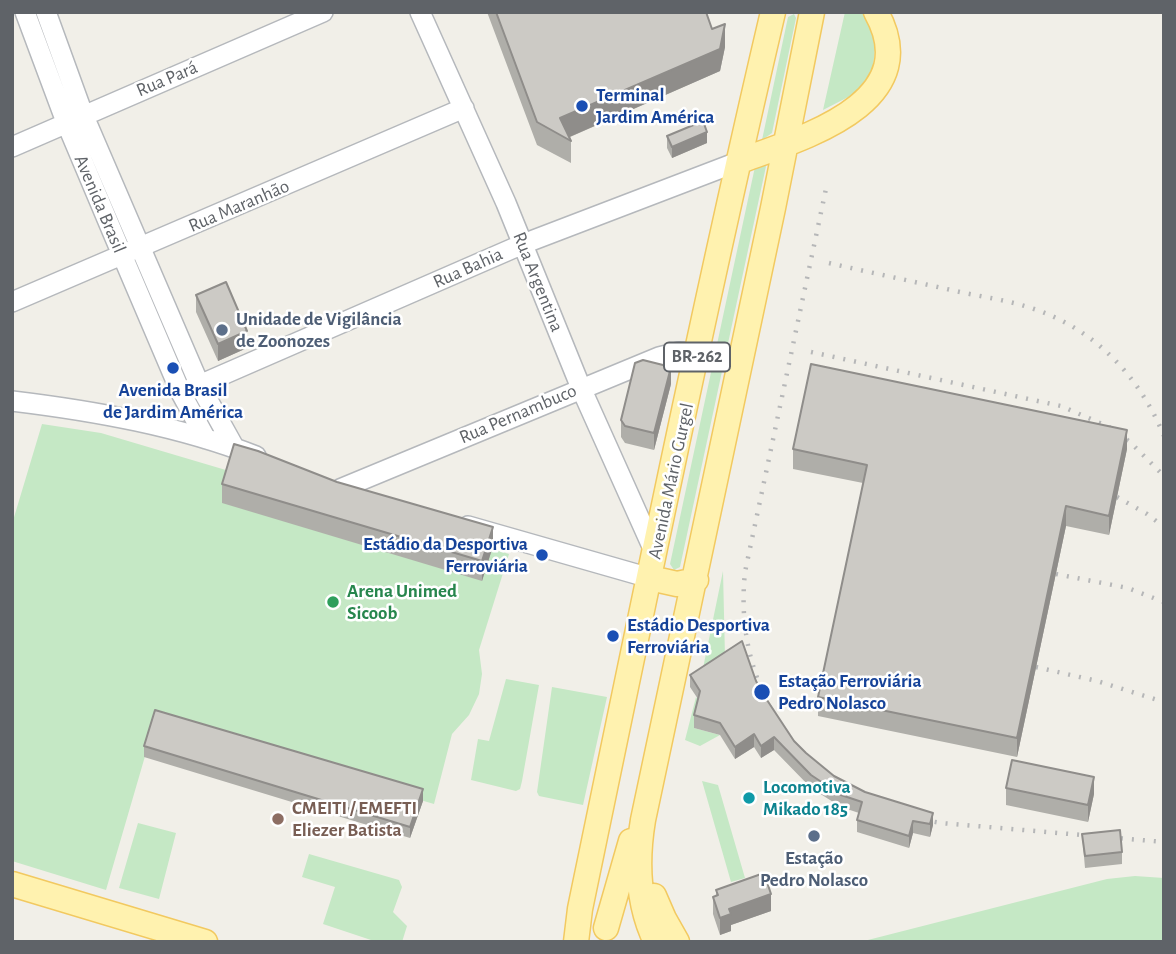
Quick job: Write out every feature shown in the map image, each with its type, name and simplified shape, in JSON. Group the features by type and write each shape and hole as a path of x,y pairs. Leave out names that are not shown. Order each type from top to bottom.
{"main road":[{"name":"Avenida Mário Gurgel","path":"578,942 580,909 598,822 773,12"},
{"name":"BR-262","path":"677,942 664,919 649,879 643,848 645,809 696,580 812,12"},
{"path":"740,161 827,128 870,96 888,63 888,42 876,12"},
{"path":"650,578 677,583 696,580"},
{"path":"606,935 628,849 645,809"},
{"path":"645,809 638,860 639,880 647,919 656,942"},
{"path":"598,822 606,935"},
{"path":"12,884 205,942"},
{"path":"12,901 148,942"}],"street":[{"name":"Avenida Brasil","path":"25,12 141,248 200,386 234,447"},
{"name":"Avenida Brasil","path":"46,12 75,118 122,257 181,393 206,439"},
{"name":"Rua Pará","path":"12,146 323,12"},
{"name":"Rua Argentina","path":"420,12 523,244 581,388 655,553"},
{"name":"Rua Maranhão","path":"12,302 464,108"},
{"name":"Rua Bahia","path":"200,386 523,244 740,161"},
{"name":"Rua Pernambuco","path":"366,496 334,487 659,357 679,352 698,353"},
{"path":"181,393 200,386"},
{"path":"12,401 128,419 234,447 269,461"},
{"path":"444,519 650,578"}],"green space":[{"path":"845,12 863,12 876,40 872,76 858,92 823,110"},
{"path":"794,14 796,18 772,133 762,140 788,17"},
{"path":"768,157 680,567 674,570 670,564 756,162"},
{"path":"42,424 101,433 509,554 479,650 482,674 479,694 469,715 452,734 434,804 155,722 106,890 12,861 12,524"},
{"path":"723,571 725,657 702,673"},
{"path":"506,679 539,685 522,781 520,789 516,791 471,780 478,739 489,741"},
{"path":"552,687 607,697 583,805 539,796 537,792"},
{"path":"696,697 700,703 694,728 720,735 700,746 685,740"},
{"path":"702,781 718,785 745,878 731,882"},
{"path":"138,823 176,833 159,899 119,888"},
{"path":"309,854 399,880 402,887 393,912 407,926 402,942 377,942 323,924 335,887 302,877"},
{"path":"1135,876 1164,878 1164,942 860,942 1107,879"}],"building":[{"name":"Terminal Jardim América","path":"496,12 706,12 712,29 725,24 720,49 560,118 571,141 537,122"},
{"path":"703,121 707,132 672,147 667,136"},
{"path":"226,282 247,331 218,344 196,295"},
{"path":"643,360 671,367 654,433 625,426 621,420 635,363"},
{"path":"811,364 1127,430 1109,516 1066,506 1017,738 818,697 867,465 793,449"},
{"path":"234,444 337,482 493,527 482,561 222,484"},
{"path":"742,641 756,681 765,697 794,741 806,753 834,776 865,792 933,813 930,824 913,821 909,836 857,820 862,802 841,795 811,775 774,737 761,746 754,734 735,747 720,723 694,715 700,691 690,675"},
{"path":"155,710 423,789 410,827 144,746"},
{"path":"1012,760 1094,777 1088,805 1006,788"},
{"path":"1120,830 1122,852 1085,856 1082,834"},
{"path":"764,873 771,894 729,909 731,914 720,918 713,897 718,895 716,890"}],"railway":[{"path":"770,708 756,675 747,642 745,572 827,184"},
{"path":"829,263 1011,302 1073,327 1111,356 1127,374 1154,414 1164,436"},
{"path":"811,352 1061,406 1109,427 1130,442 1164,476"},
{"path":"1117,497 1164,527"},
{"path":"1056,574 1128,588 1164,602"},
{"path":"1036,667 1097,681 1164,702"},
{"path":"913,818 941,823 1164,842"}],"place":[{"name":"Terminal Jardim América","path":"582,106"},
{"name":"Unidade de Vigilância de Zoonozes","path":"222,330"},
{"name":"Avenida Brasil de Jardim América","path":"173,368"},
{"name":"Estádio da Desportiva Ferroviária","path":"542,555"},
{"name":"Arena Unimed Sicoob","path":"333,602"},
{"name":"Estádio Desportiva Ferroviária","path":"613,636"},
{"name":"Estação Ferroviária Pedro Nolasco","path":"762,692"},
{"name":"Locomotiva Mikado 185","path":"749,798"},
{"name":"CMEITI / EMEFTI Eliezer Batista","path":"278,819"},
{"name":"Estação Pedro Nolasco","path":"814,836"}]}
